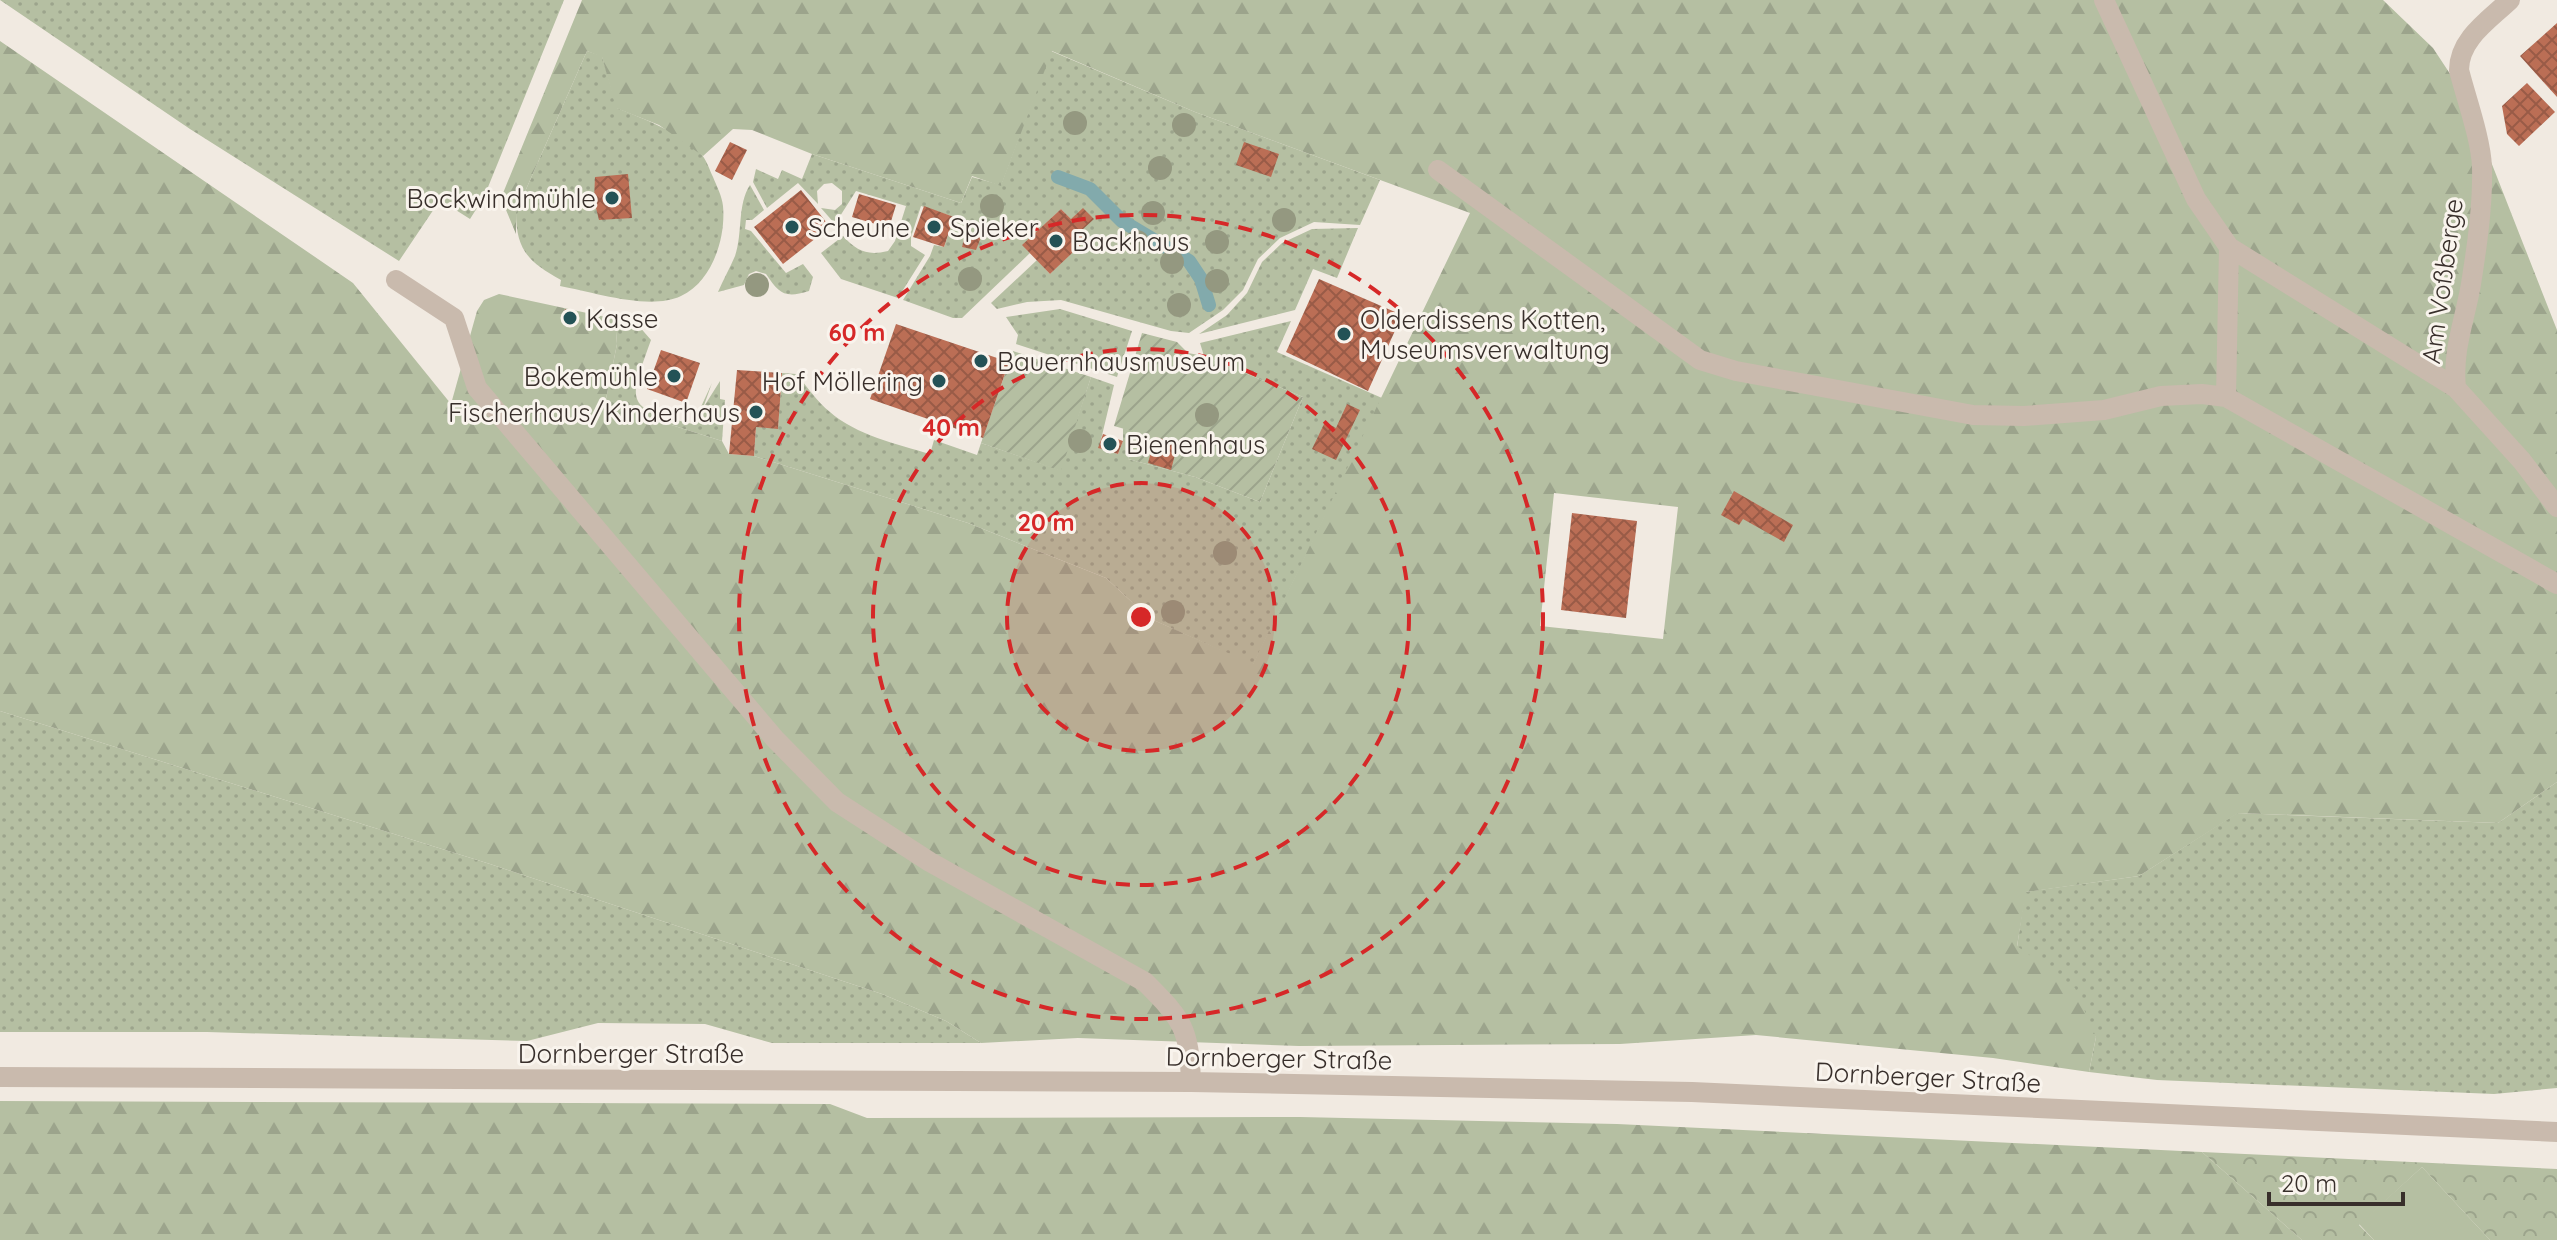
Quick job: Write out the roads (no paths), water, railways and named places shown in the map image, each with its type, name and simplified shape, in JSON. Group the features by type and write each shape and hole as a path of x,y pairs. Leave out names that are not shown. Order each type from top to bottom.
{"street":[{"path":"2104,0 2196,199 2229,247 2456,388"},
{"name":"Am Voßberge","path":"2510,0 2468,41 2459,55 2459,70 2482,164 2480,217 2471,287 2457,339 2454,365 2456,388 2522,461 2557,507"},
{"path":"1438,170 1700,360 1973,415 2024,416 2104,410 2161,396 2202,394 2226,397 2557,584"},
{"path":"2226,397 2229,247"},
{"path":"396,280 454,318 477,388 775,739 837,802 930,862 1145,982 1170,1006 1184,1026 1190,1046 1191,1082"},
{"name":"Dornberger Straße","path":"0,1077 1191,1082 1692,1092 2557,1132"}],"waterway":[{"path":"1058,177 1090,189 1122,221 1189,261 1201,279 1209,305"}],"place":[{"name":"Bockwindmühle","path":"612,198"},
{"name":"Scheune","path":"792,227"},
{"name":"Spieker","path":"934,227"},
{"name":"Backhaus","path":"1056,241"},
{"name":"Kasse","path":"570,318"},
{"name":"Olderdissens Kotten, Museumsverwaltung","path":"1344,334"},
{"name":"Bauernhausmuseum","path":"981,361"},
{"name":"Bokemühle","path":"674,376"},
{"name":"Hof Möllering","path":"939,381"},
{"name":"Fischerhaus/Kinderhaus","path":"756,412"},
{"name":"Bienenhaus","path":"1110,444"}]}
